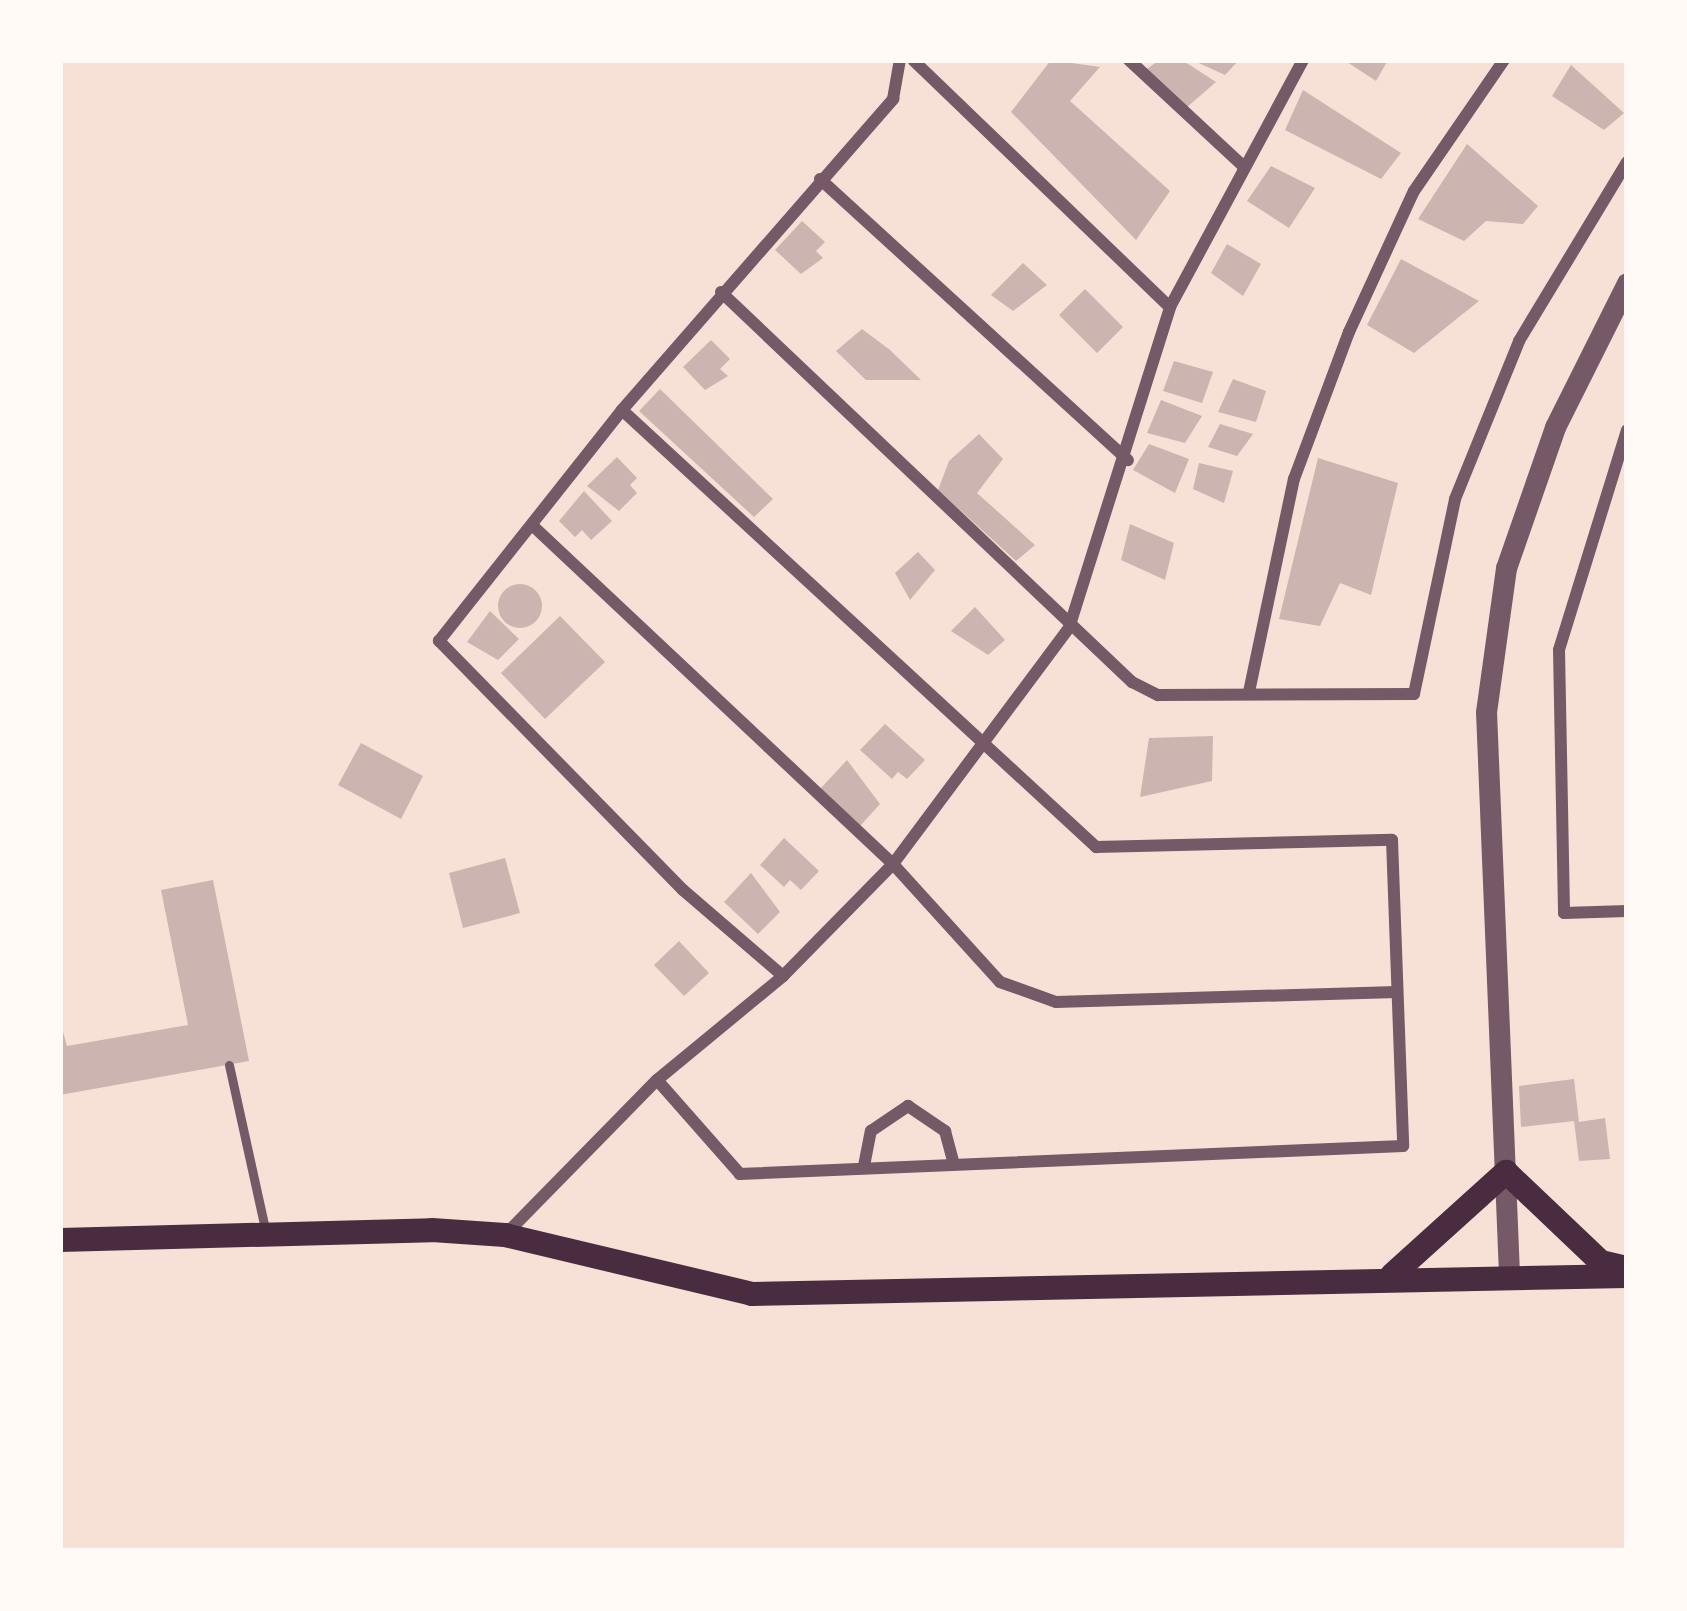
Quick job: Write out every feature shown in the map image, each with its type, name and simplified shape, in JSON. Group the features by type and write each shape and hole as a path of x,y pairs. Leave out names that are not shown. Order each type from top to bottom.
{"main road":[{"path":"1392,1275 1506,1172 1600,1262 1627,1272"},
{"path":"60,1240 266,1234 505,1235 752,1294 1627,1272"}],"street":[{"path":"784,976 683,890 440,641 622,410 893,99 900,60"},
{"path":"913,60 1170,307"},
{"path":"1129,60 1244,167"},
{"path":"505,1235 657,1080 784,976 893,864 985,748 1069,628 1128,460 1170,307 1304,60"},
{"path":"1249,692 1294,479 1349,332 1414,191 1504,60"},
{"path":"721,292 1069,628 1159,695 1414,694 1454,499 1519,341 1627,162"},
{"path":"820,179 1128,460"},
{"path":"1509,1274 1489,692 1506,568 1555,428 1627,283"},
{"path":"622,410 1096,847 1392,840 1403,1146 952,1160 740,1174 657,1080"},
{"path":"1627,430 1559,650 1564,913 1627,911"},
{"path":"1610,473 1627,472"},
{"path":"532,525 893,864 1000,982 1042,998 1397,992"},
{"path":"864,1166 871,1131 908,1106 945,1131 952,1160"}],"lane":[{"path":"229,1065 266,1234"}],"building":[{"path":"1051,60 1100,67 1070,101 1170,191 1136,240 1011,112"},
{"path":"1159,60 1182,60 1216,82 1186,108 1147,69"},
{"path":"1192,60 1239,60 1225,75"},
{"path":"1344,60 1388,60 1376,81"},
{"path":"1571,65 1624,113 1604,130 1552,96"},
{"path":"1303,90 1401,153 1381,179 1285,130"},
{"path":"1467,144 1538,206 1523,224 1486,221 1464,241 1418,219"},
{"path":"1271,166 1315,188 1289,228 1247,201"},
{"path":"802,221 825,242 816,251 823,258 801,274 775,250"},
{"path":"1227,244 1261,264 1243,296 1211,273"},
{"path":"1401,259 1479,301 1414,353 1367,325"},
{"path":"1023,263 1047,285 1013,311 991,295"},
{"path":"1085,289 1123,327 1097,353 1059,315"},
{"path":"862,329 921,380 866,380 836,351"},
{"path":"711,340 730,359 720,369 728,376 705,390 683,367"},
{"path":"1174,361 1213,372 1202,403 1163,391"},
{"path":"1233,379 1266,391 1256,422 1218,412"},
{"path":"660,389 773,499 754,517 639,411"},
{"path":"1161,400 1202,416 1185,443 1147,433"},
{"path":"1220,424 1253,434 1237,456 1208,447"},
{"path":"979,434 1003,459 977,493 1035,545 1016,561 938,490 949,461"},
{"path":"1149,444 1189,459 1175,493 1133,470"},
{"path":"617,457 637,478 630,485 637,493 619,511 587,486"},
{"path":"1318,458 1398,483 1371,595 1340,583 1320,626 1279,619"},
{"path":"1199,463 1233,471 1224,503 1193,489"},
{"path":"584,491 612,521 591,540 582,530 575,537 559,521"},
{"path":"1130,524 1174,543 1165,580 1121,560"},
{"path":"918,552 935,570 910,600 895,573"},
{"path":"520,584 535,591 542,606 535,621 520,628 505,621 498,606 505,591"},
{"path":"975,607 1005,640 988,655 951,631"},
{"path":"490,611 519,639 498,660 467,642"},
{"path":"560,616 605,662 545,719 501,673"},
{"path":"885,724 925,760 907,779 898,772 892,779 860,750"},
{"path":"1213,736 1212,781 1140,797 1149,738"},
{"path":"361,743 423,776 401,819 338,785"},
{"path":"847,760 880,804 860,826 820,789"},
{"path":"784,838 819,871 801,890 790,880 784,887 760,865"},
{"path":"505,858 520,913 463,928 449,873"},
{"path":"751,873 780,912 758,934 724,902"},
{"path":"213,880 249,1061 60,1095 60,1021 67,1046 188,1025 161,890"},
{"path":"679,941 709,973 684,996 654,965"},
{"path":"1574,1079 1579,1122 1605,1118 1610,1159 1579,1161 1574,1121 1521,1127 1519,1086"}]}
